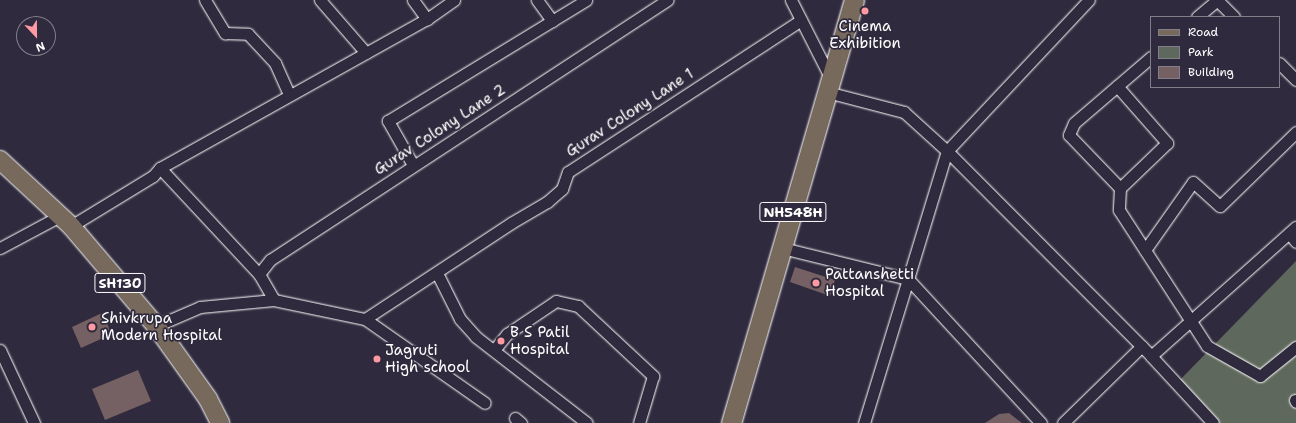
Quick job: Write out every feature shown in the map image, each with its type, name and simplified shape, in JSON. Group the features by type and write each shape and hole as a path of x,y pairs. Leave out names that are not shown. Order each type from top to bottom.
{"highway":[{"name":"NH548H","path":"731,423 854,0"}],"main road":[{"name":"SH130","path":"0,160 66,221 156,326 208,399 220,423"}],"street":[{"path":"205,0 225,33 248,34 275,63 289,94"},
{"path":"320,0 366,53"},
{"path":"412,0 427,19"},
{"path":"0,248 66,221 153,176 160,168 169,166 289,94 427,19 454,0"},
{"path":"537,0 552,21"},
{"path":"413,165 388,121 586,0"},
{"name":"Gurav Colony Lane 2","path":"259,274 270,260 413,165 668,0"},
{"path":"791,0 829,85 904,112 948,151 1142,346 1213,423"},
{"path":"864,423 948,151 1089,0"},
{"path":"1198,16 1217,0 1233,16"},
{"name":"Gurav Colony Lane 1","path":"365,319 511,223 547,202 562,189 568,172 801,20"},
{"path":"1120,188 1069,135 1074,123 1150,58"},
{"path":"1280,64 1296,80"},
{"path":"1117,86 1167,143 1120,188 1119,210 1207,346 1260,376 1296,347"},
{"path":"1145,250 1193,182 1220,206 1296,132"},
{"path":"160,168 259,274 274,300"},
{"path":"1151,356 1294,234"},
{"path":"782,248 908,279 1042,423"},
{"path":"437,273 460,319 494,350 587,423"},
{"path":"156,326 200,307 274,300 365,319 485,403"},
{"path":"494,350 507,334 556,301 578,306 653,376 639,423"},
{"path":"1063,423 1142,346"},
{"path":"0,350 34,423"}],"green space":[{"path":"1296,261 1296,423 1212,423 1177,383"}],"building":[{"path":"795,267 835,280 830,296 790,282"},
{"path":"102,313 112,334 81,348 72,327"},
{"path":"138,370 151,401 105,420 92,389"},
{"path":"1009,413 1022,423 985,423 999,414"}],"place":[{"name":"Cinema Exhibition","path":"865,11"},
{"name":"Pattanshetti Hospital","path":"816,283"},
{"name":"Shivkrupa Modern Hospital","path":"92,327"},
{"name":"B S Patil Hospital","path":"501,341"},
{"name":"Jagruti High school","path":"377,359"}]}
